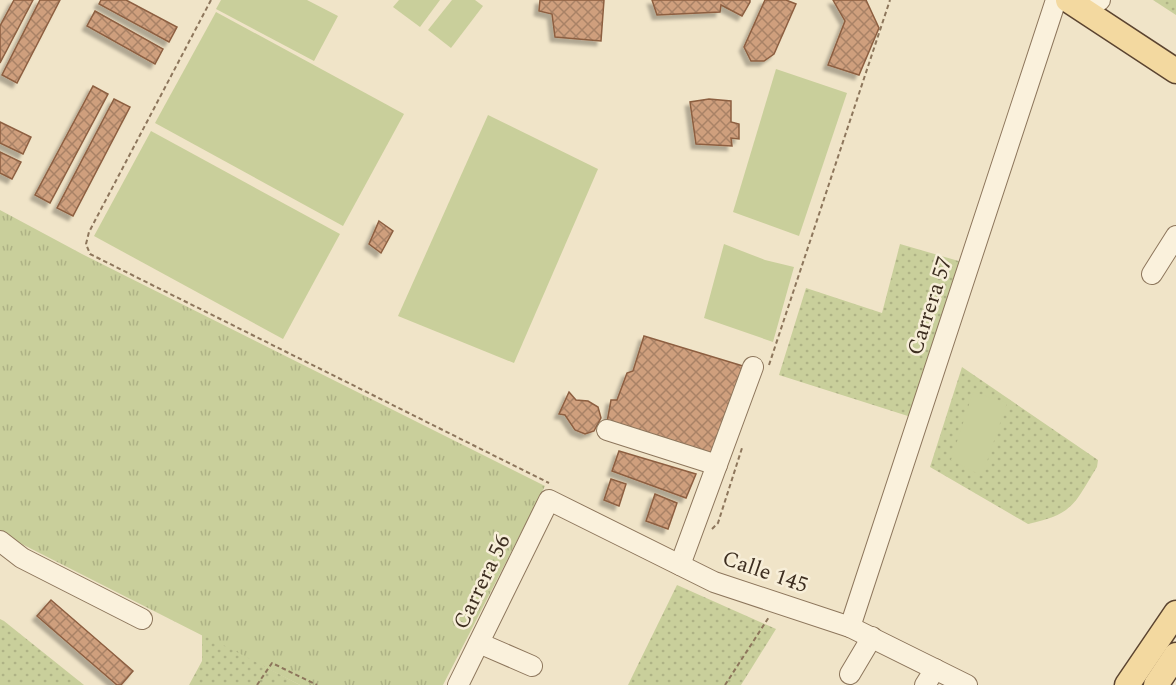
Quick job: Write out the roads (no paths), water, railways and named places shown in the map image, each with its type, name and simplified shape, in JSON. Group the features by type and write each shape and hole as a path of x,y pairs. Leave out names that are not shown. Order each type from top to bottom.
{"main road":[{"path":"1068,0 1176,71"},
{"path":"1099,0 1176,54"},
{"path":"1127,685 1176,612"},
{"path":"1156,685 1176,655"}],"street":[{"name":"Carrera 57","path":"850,627 1056,0"},
{"path":"1152,273 1176,236"},
{"path":"680,565 717,465 760,371"},
{"path":"607,430 717,465"},
{"name":"Calle 145","path":"549,492 714,582 850,627 872,637 930,677 967,685"},
{"name":"Carrera 56","path":"458,685 549,492"},
{"path":"1,541 22,558 142,619"},
{"path":"850,674 872,637"},
{"path":"478,643 532,666"}]}
